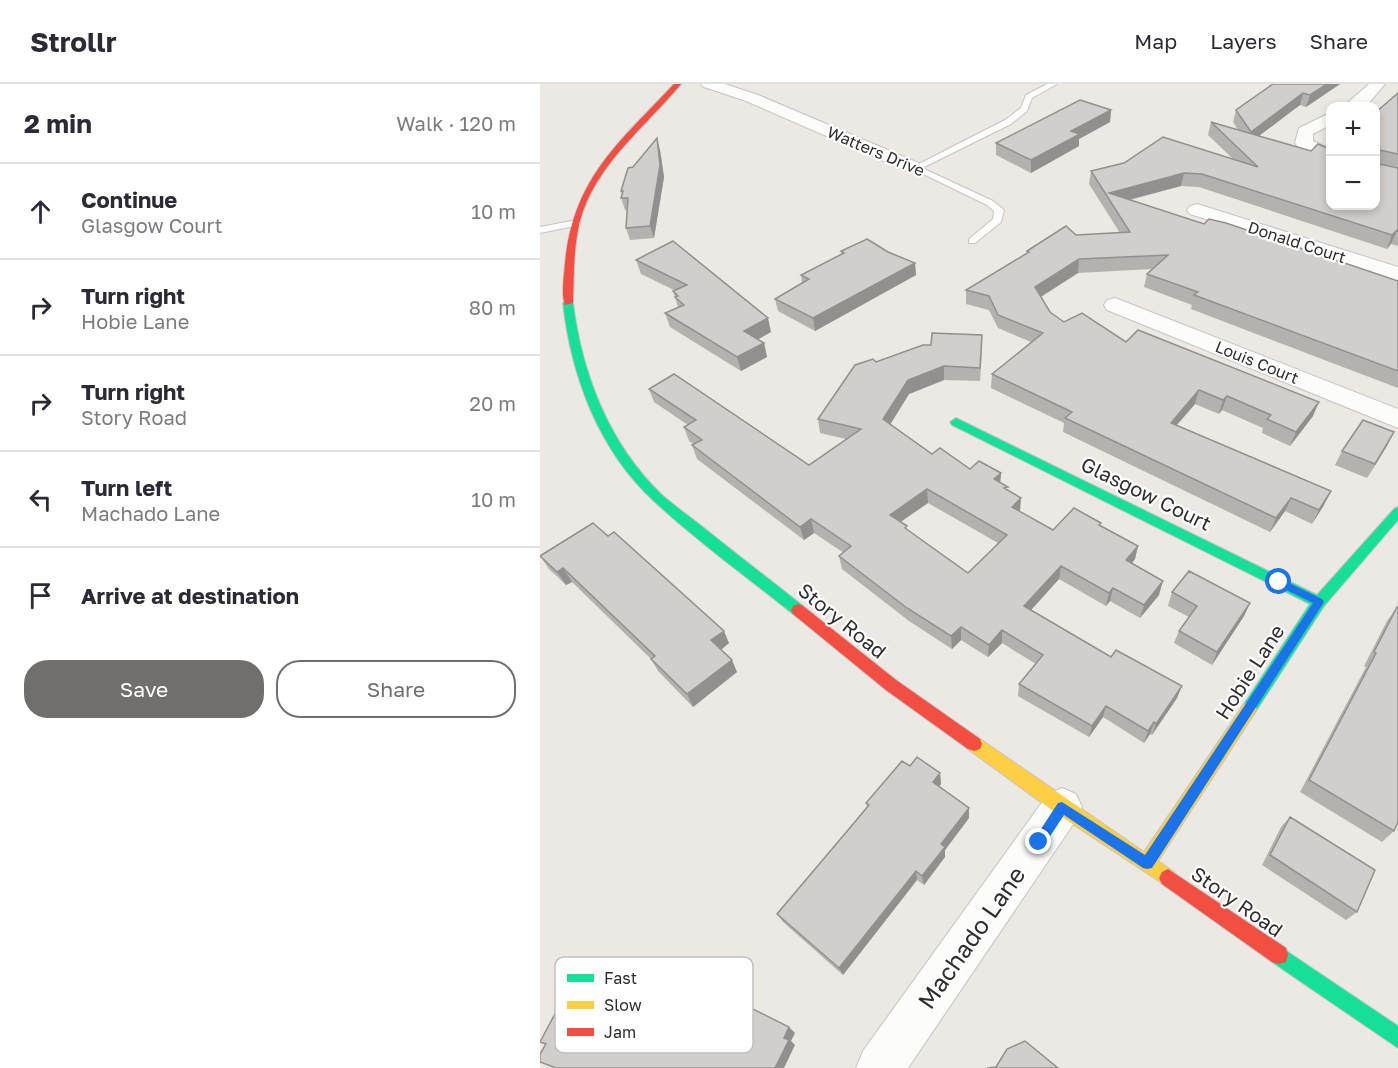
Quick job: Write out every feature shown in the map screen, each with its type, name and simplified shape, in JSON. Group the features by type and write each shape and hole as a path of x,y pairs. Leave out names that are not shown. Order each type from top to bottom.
{"street":[{"name":"Story Road","path":"678,84 595,182 580,207 577,223 568,310 572,338 588,391 615,449 634,474 658,498 891,685 1062,807 1147,863 1398,1038"},
{"name":"Watters Drive","path":"709,84 752,98 915,168"},
{"path":"1360,102 1377,84"},
{"path":"1326,120 1305,132 1304,143 1326,154"},
{"name":"Donald Court","path":"1197,210 1398,274"},
{"name":"Louis Court","path":"1115,305 1398,419"},
{"name":"Glasgow Court","path":"956,422 1319,602"},
{"name":"Hobie Lane","path":"1147,863 1319,602 1398,512"},
{"name":"Machado Lane","path":"880,1068 1062,807"}],"lane":[{"path":"915,168 1008,122 1024,110 1029,97 1053,84"},
{"name":"Watters Drive","path":"915,168 990,203 999,210 998,220 972,241"},
{"path":"540,230 577,223"}],"building":[{"path":"1273,84 1327,84 1310,95 1303,93 1251,132 1236,110"},
{"path":"1398,93 1398,154 1380,150 1380,109"},
{"path":"1080,100 1111,110 1071,131 1080,134 1031,160 996,143"},
{"path":"1211,122 1311,151 1318,144 1326,147 1326,210 1380,210 1380,164 1398,168 1398,231 1392,235 1202,174 1184,173 1109,193 1204,224 1209,219 1226,223 1398,281 1398,371 1194,295 1198,292 1147,274 1168,255 1079,259 1035,287 1050,312 1064,322 1082,313 1126,342 1138,330 1319,402 1296,432 1267,419 1271,415 1227,396 1223,400 1199,390 1171,423 1331,491 1319,510 1291,498 1276,518 1065,418 1072,412 992,374 1043,333 998,315 989,296 966,290 1029,252 1027,251 1066,226 1076,235 1130,232 1091,171 1124,163 1163,137 1258,167"},
{"path":"657,138 660,165 650,226 626,228 628,198 621,198 623,191 621,191 628,168 633,167"},
{"path":"867,239 888,252 915,263 813,318 775,299 809,279 801,275 844,253 841,251"},
{"path":"673,241 768,318 744,331 764,343 737,357 665,313 684,305 675,297 678,296 673,291 687,285 636,260"},
{"path":"932,333 982,335 980,368 944,366 908,380 883,419 932,454 940,448 970,469 979,461 1001,473 994,479 1021,498 1012,507 1053,530 1074,508 1101,523 1099,525 1138,546 1126,560 1163,581 1144,605 1113,588 1109,593 1061,566 1024,606 1111,657 1116,650 1182,686 1156,724 1154,722 1148,731 1106,706 1092,726 1019,684 1043,655 1002,630 989,645 961,627 951,636 907,608 839,556 851,546 811,519 800,527 692,445 702,440 684,427 696,420 649,389 674,374 809,465 861,429 818,419 855,365 873,359 876,362 923,345 931,345","holes":["927,489 1007,535 968,573 890,515"]},
{"path":"1363,420 1394,432 1375,464 1342,451"},
{"path":"593,523 608,536 614,532 724,631 711,640 732,660 687,694 651,659 655,656 563,568 557,572 540,556"},
{"path":"1189,571 1250,603 1217,652 1179,631 1197,606 1172,592"},
{"path":"1397,607 1398,822 1394,831 1309,780 1376,653 1374,652"},
{"path":"917,757 940,773 933,782 969,808 941,844 945,847 922,876 916,871 839,968 777,914 869,805 866,803 902,761 910,766"},
{"path":"1290,817 1375,870 1357,912 1270,855"},
{"path":"753,1009 789,1027 784,1038 789,1040 775,1068 556,1068 540,1062 540,1054 546,1044 540,1042 555,1014 555,1053 753,1053"},
{"path":"1025,1041 1058,1068 987,1068 996,1067 1007,1049"}],"traffic: fast":[{"path":"568,303 572,336 592,401 609,436 631,467 658,498 798,610"},
{"path":"956,422 1319,602"},
{"path":"1249,709 1319,602 1398,512"},
{"path":"1279,955 1398,1038"}],"traffic: slow":[{"path":"1147,863 1249,709"},
{"path":"974,744 1062,807 1168,878"}],"traffic: jam":[{"path":"568,303 574,233 579,211 587,193 622,143 678,84"},
{"path":"798,610 891,685 974,744"},
{"path":"1168,878 1279,955"}],"route":[{"path":"1039,842 1062,807 1147,863 1319,602 1279,582"}]}
